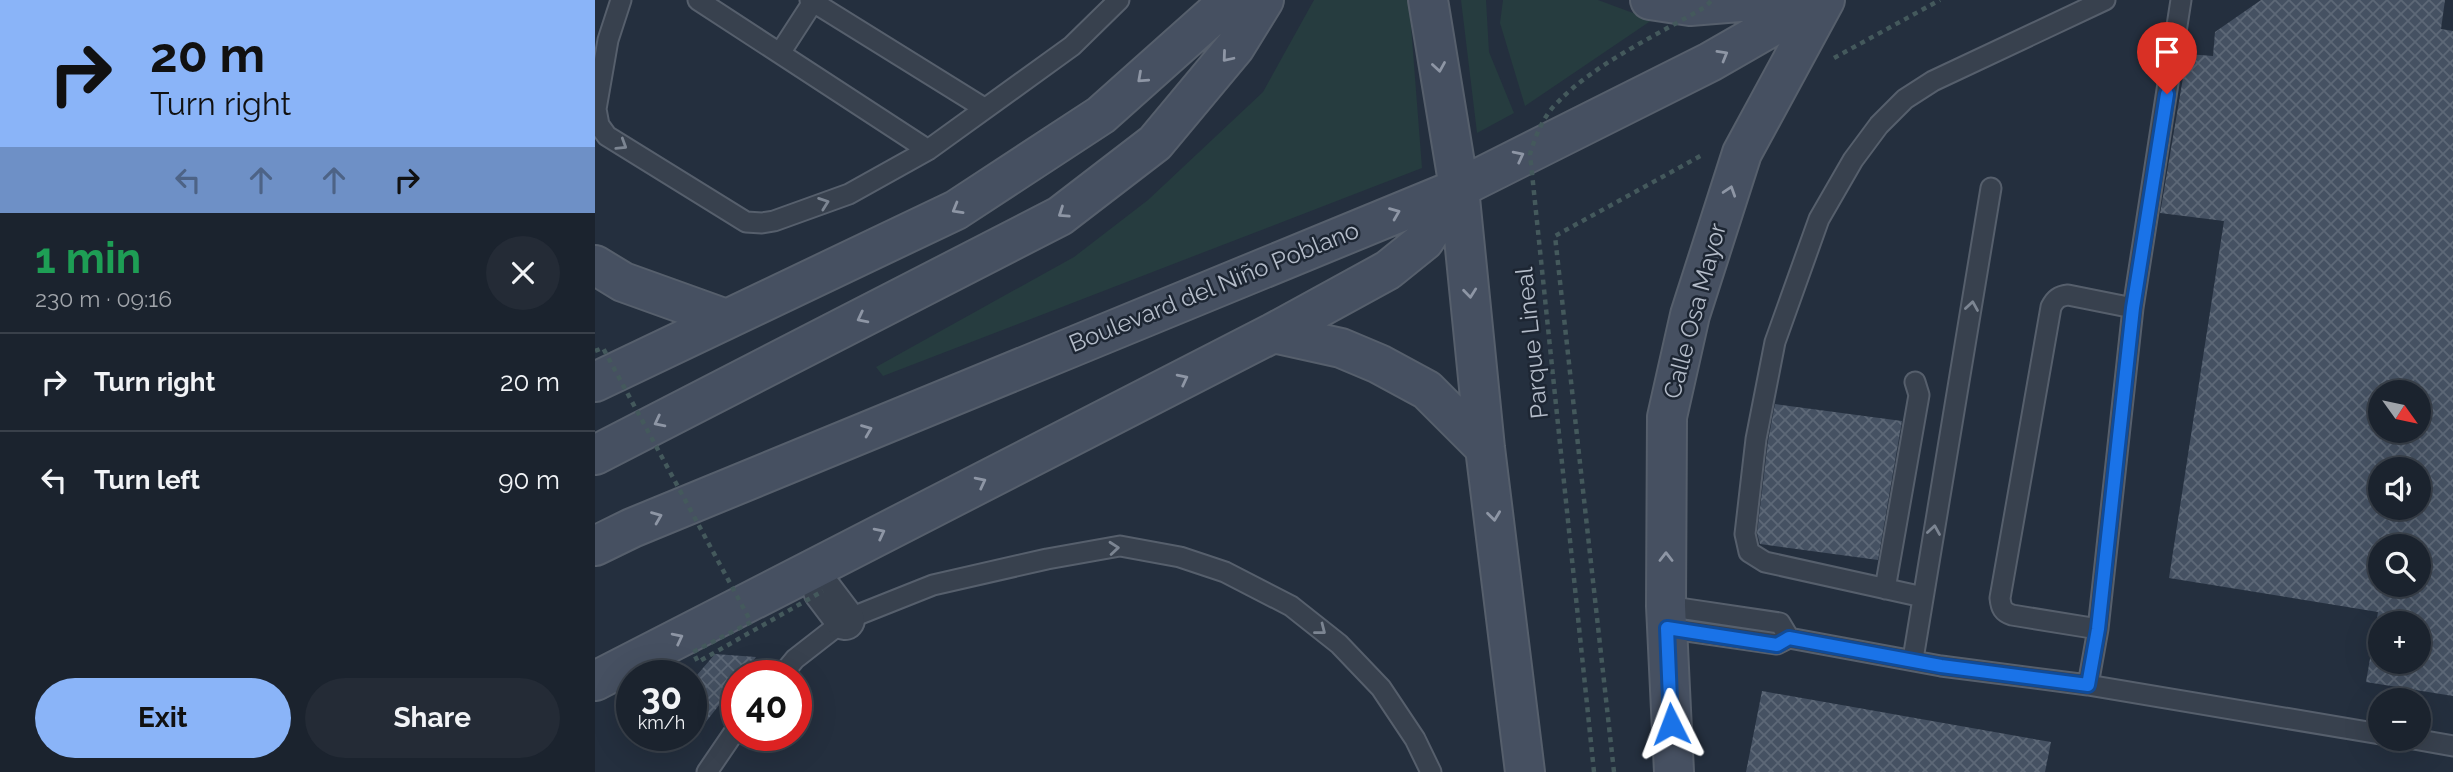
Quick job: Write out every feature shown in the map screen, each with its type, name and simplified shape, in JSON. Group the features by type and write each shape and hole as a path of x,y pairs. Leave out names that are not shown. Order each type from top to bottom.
{"main road":[{"path":"595,382 956,210 1101,115 1230,0"},
{"path":"595,455 1060,216 1154,143 1235,47 1264,0"},
{"path":"1428,0 1459,188 1485,448 1526,766"},
{"path":"1650,0 1690,6 1764,0"},
{"name":"Boulevard del Niño Poblano","path":"595,546 632,528 1459,188 1710,62 1818,0"},
{"name":"Calle Osa Mayor","path":"1670,764 1666,617 1667,417 1690,315 1742,153 1825,0"},
{"path":"595,681 1273,333 1388,270 1424,241 1459,188"},
{"path":"595,265 623,282 726,319"},
{"path":"1273,333 1341,348 1380,364 1427,390 1485,448"}],"lane":[{"path":"621,0 608,40 596,109 599,125 607,135 746,222 762,223 849,194 928,150 1072,46 1119,0"},
{"path":"698,0 928,150"},
{"path":"1923,597 1765,562 1749,552 1745,534 1775,342 1819,219 1853,160 1879,125 1905,99 1933,81 2105,0"},
{"path":"2088,685 2098,629 2133,308 2181,0"},
{"path":"780,53 812,1 984,108"},
{"path":"1913,659 1991,188"},
{"path":"2098,629 2012,615 2000,606 2000,598 2054,300 2068,295 2133,308"},
{"path":"1885,589 1904,462 1919,396 1915,382"},
{"path":"794,660 834,606 1047,559 1120,546 1180,557 1238,577 1291,606 1339,644 1381,688 1415,739 1431,772"},
{"path":"1666,617 1777,645 1789,638 1941,666 2088,685 2368,732"},
{"path":"2431,742 2453,746"},
{"path":"707,772 721,751"}],"path":[{"name":"Parque Lineal","path":"1594,772 1531,154 1537,131 1557,102 1603,66 1705,7 1712,0"},
{"path":"1829,60 1940,0"},
{"path":"1614,772 1555,236 1706,153"},
{"path":"595,351 603,348 751,622 693,652 698,662 834,606"}],"green space":[{"path":"1314,0 1409,0 1422,168 883,376 876,367 1074,257 1148,200 1263,92"},
{"path":"1461,0 1486,0 1489,52 1514,113 1477,133"},
{"path":"1503,0 1598,0 1652,20 1525,106 1500,23"}],"building":[{"path":"2261,0 2445,0 2441,29 2453,31 2453,696 2431,692 2431,688 2403,688 2366,682 2368,670 2368,674 2431,674 2431,611 2372,611 2169,578 2224,221 2160,213 2187,54 2213,56 2215,32"},
{"path":"1775,404 1902,421 1878,560 1760,544 1757,533"},
{"path":"715,654 756,657 754,660 721,660 721,703 707,720 707,663"},
{"path":"1762,691 2051,742 2045,772 1746,772"}],"route":[{"path":"1671,724 1667,628 1777,645 1789,638 1941,666 2088,685 2098,629 2133,308 2167,94"}]}
